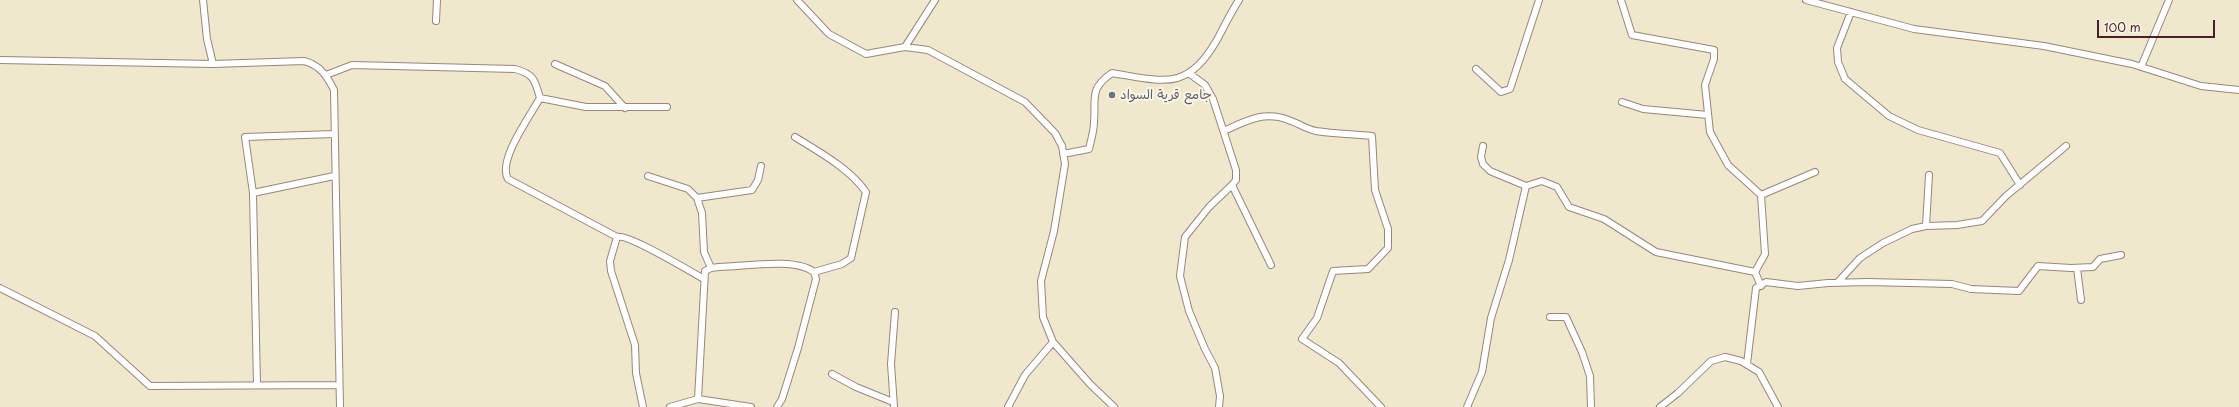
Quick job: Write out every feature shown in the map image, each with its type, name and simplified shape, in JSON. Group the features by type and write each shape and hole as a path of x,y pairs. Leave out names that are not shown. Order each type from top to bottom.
{"street":[{"path":"203,0 207,39 213,64"},
{"path":"436,21 437,0"},
{"path":"797,0 829,34 866,54 905,48 928,50 1025,102 1055,133 1062,146 1065,164 1054,231 1041,281 1042,317 1054,342 1090,384 1114,407"},
{"path":"905,48 935,0"},
{"path":"1064,154 1089,149 1094,123 1094,95 1100,81 1112,73 1154,81 1179,79 1190,74 1205,60 1239,0"},
{"path":"1476,69 1501,92 1510,89 1539,0"},
{"path":"1621,0 1632,35 1714,50 1714,59 1705,85 1710,132 1728,165 1761,195 1764,207 1765,254 1755,272 1760,286"},
{"path":"1806,0 1914,29 2044,46 2141,67 2201,86 2239,90"},
{"path":"2141,67 2169,0"},
{"path":"1851,12 1837,48 1838,62 1845,79 1889,116 1918,130 2000,153 2020,185"},
{"path":"0,60 213,64 304,61 315,64 326,75 334,90 334,176 340,407"},
{"path":"554,64 605,86 625,108"},
{"path":"326,75 352,65 516,69 529,73 536,82 540,98 508,154 504,174 508,179 617,237 623,236 640,244 704,279"},
{"path":"1190,74 1205,85 1214,99 1236,170 1236,180 1209,207 1185,236 1180,276 1189,311 1205,349 1215,368 1220,396 1219,407"},
{"path":"540,98 586,108 667,107"},
{"path":"1622,102 1643,109 1708,115"},
{"path":"1224,131 1252,118 1266,115 1292,121 1300,127 1316,131 1372,136 1375,190 1388,230 1388,248 1368,269 1333,271 1317,318 1302,338 1339,363 1381,407"},
{"path":"258,385 253,192 246,137 334,134"},
{"path":"795,137 831,160 859,183 866,192 851,258 842,264 814,272"},
{"path":"1483,146 1481,157 1483,164 1490,171 1526,186 1542,181 1558,187 1569,207 1604,219 1656,252 1755,272"},
{"path":"1838,282 1860,258 1883,243 1912,229 1926,226 1957,225 1982,221 2020,185 2066,146"},
{"path":"697,198 752,190 758,180 761,166"},
{"path":"1761,195 1815,172"},
{"path":"1926,226 1928,175"},
{"path":"253,192 334,176"},
{"path":"648,176 688,189 697,198 702,213 704,252 711,268"},
{"path":"1232,185 1271,266"},
{"path":"1467,407 1482,372 1491,318 1509,260 1526,186"},
{"path":"617,237 610,261 611,271 635,346 636,373 643,407"},
{"path":"1747,364 1756,288 1766,282 1798,286 1838,282 1952,284 1971,289 2020,291 2038,266 2077,268 2093,267 2100,259 2121,255"},
{"path":"698,398 705,271 711,268 792,264 809,268 814,272 816,279 807,318 782,399 777,407"},
{"path":"2077,268 2081,300"},
{"path":"0,288 95,336 150,386 339,385"},
{"path":"832,374 894,405 891,364 895,312"},
{"path":"1550,317 1566,317 1582,352 1590,376 1591,407"},
{"path":"1008,407 1025,375 1054,342"},
{"path":"1660,407 1678,393 1711,361 1725,357 1741,361 1759,372 1778,407"},
{"path":"670,407 698,398 751,407"}],"place":[{"name":"جامع قرية السواد","path":"1112,95"}]}
